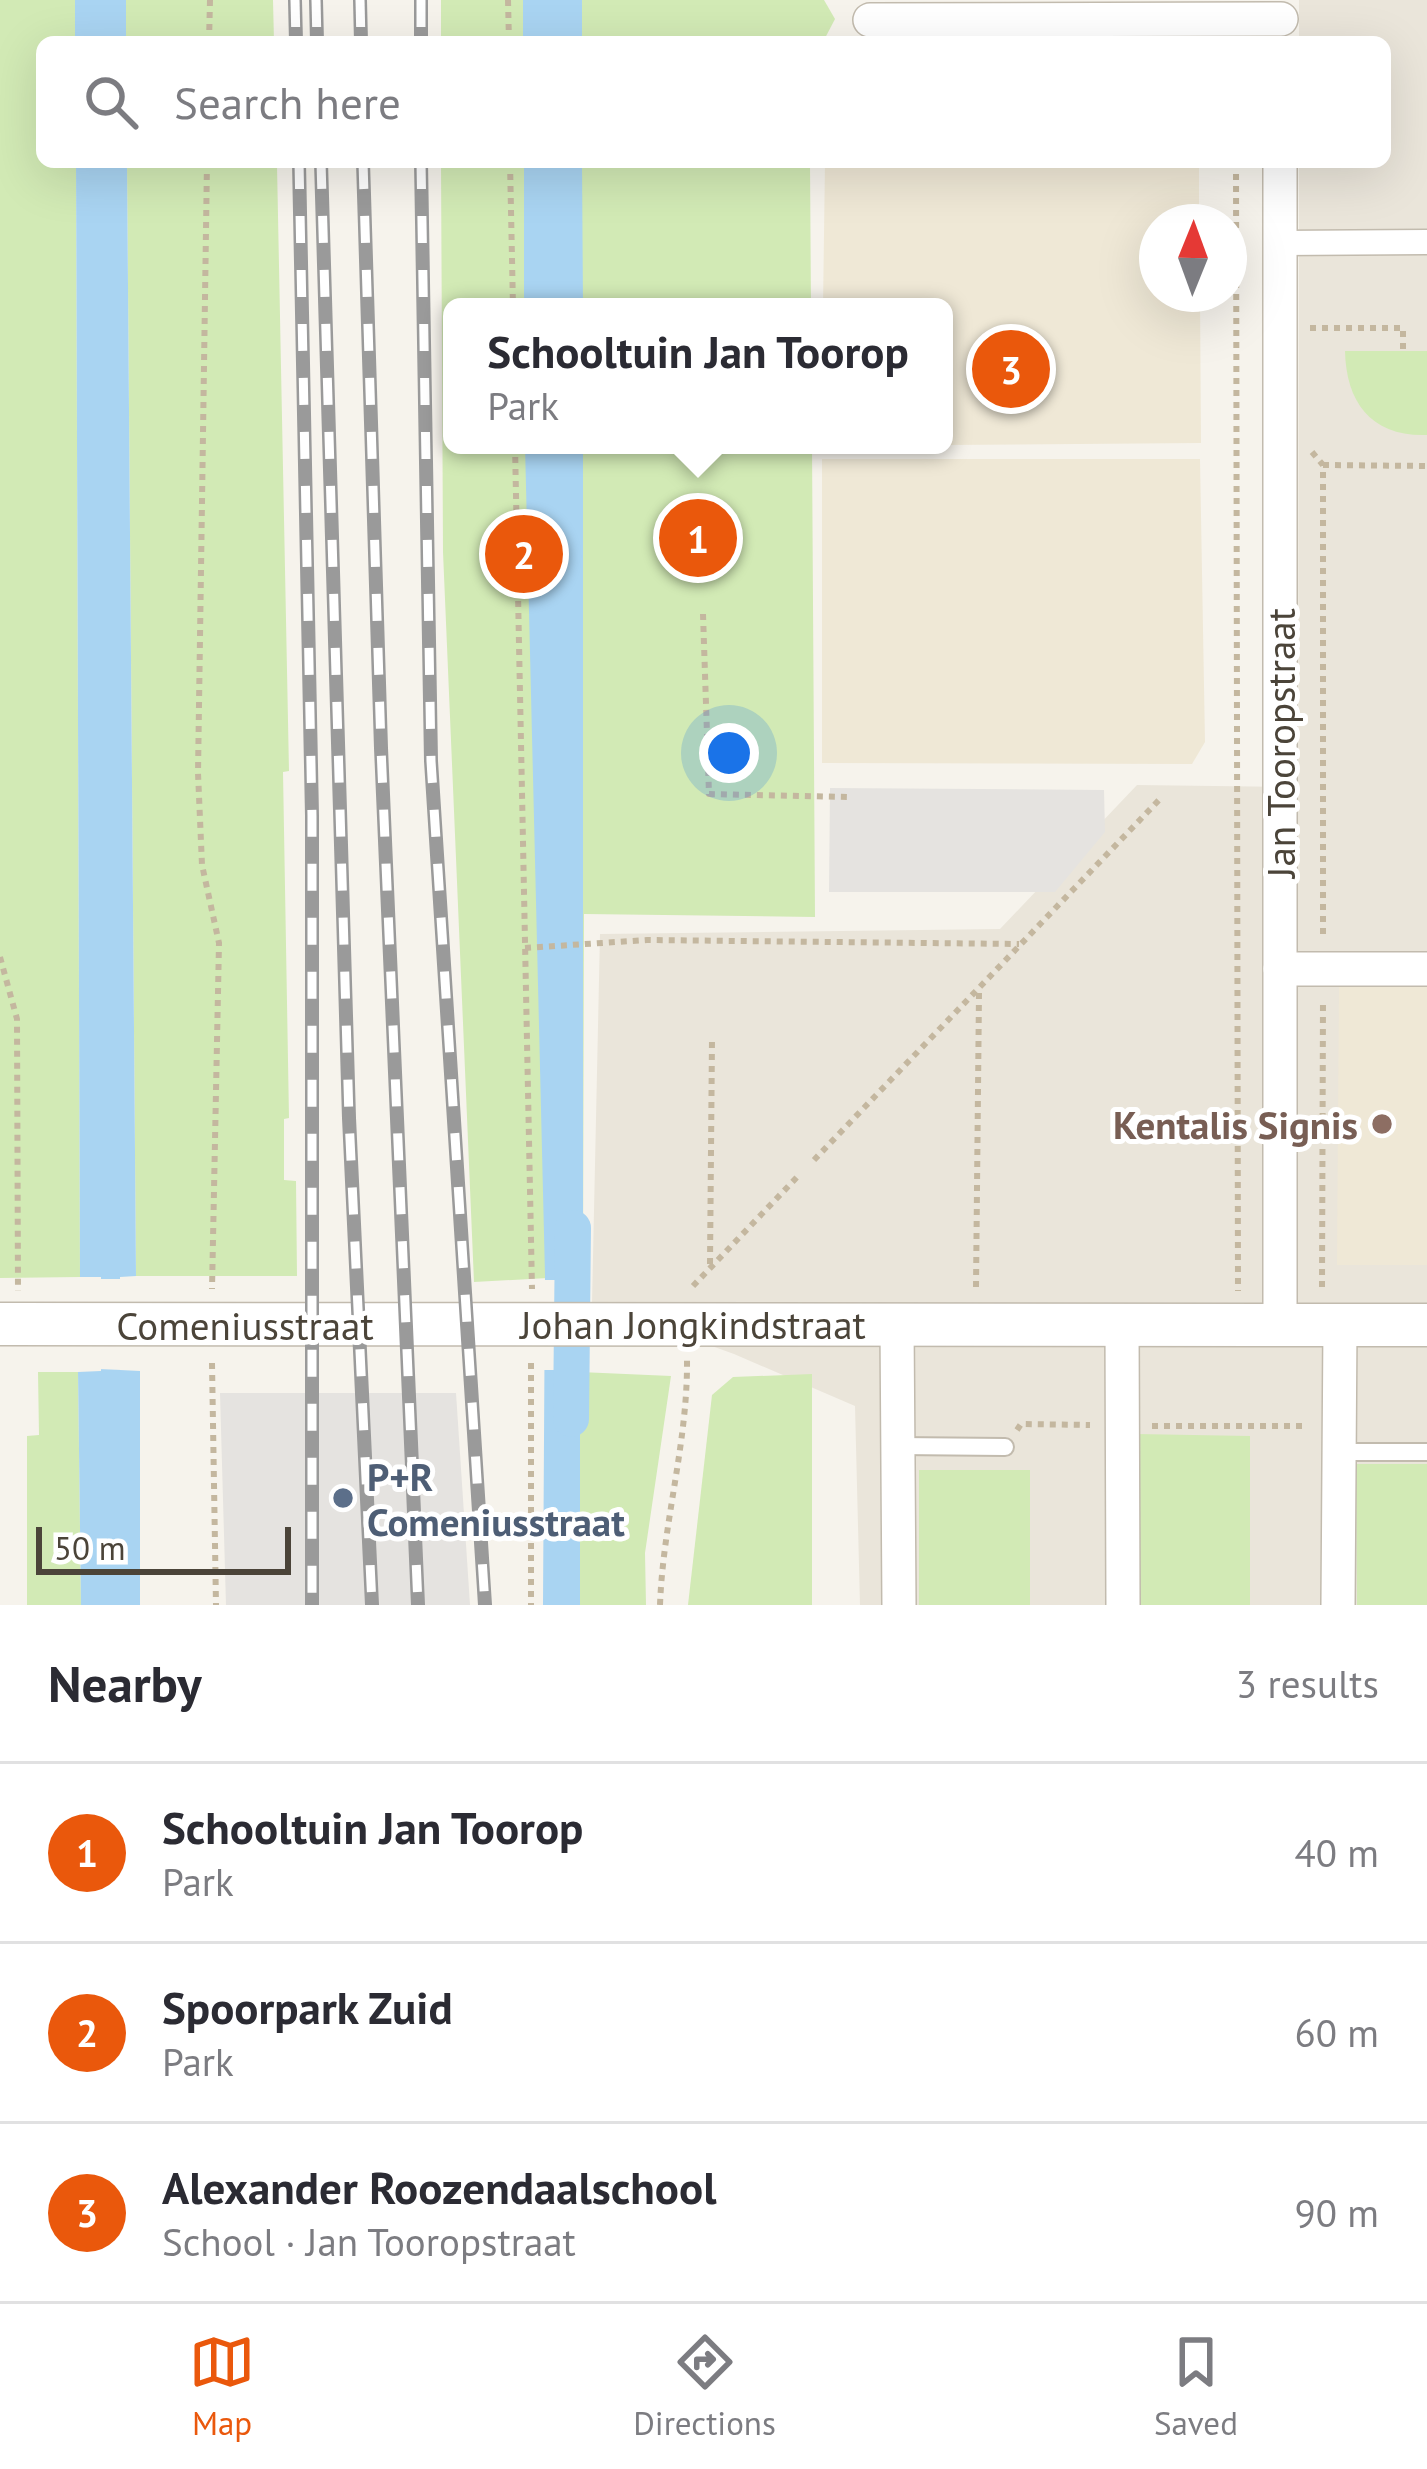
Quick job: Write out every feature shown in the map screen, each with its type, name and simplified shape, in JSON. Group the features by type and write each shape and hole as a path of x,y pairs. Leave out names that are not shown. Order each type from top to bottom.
{"street":[{"path":"870,20 1280,20"},
{"name":"Jan Tooropstraat","path":"1280,168 1280,1325"},
{"path":"1280,243 1427,242"},
{"path":"1280,969 1427,970"},
{"name":"Comeniusstraat","path":"22,1325 520,1324"},
{"name":"Johan Jongkindstraat","path":"520,1324 1427,1324"},
{"name":"Johan Jongkindstraat","path":"897,1324 899,1605"},
{"path":"1122,1324 1123,1605"},
{"path":"1334,1325 1340,1439 1338,1605"}],"lane":[{"path":"1340,1439 1427,1452"},
{"path":"898,1446 1005,1448"}],"path":[{"path":"209,36 210,0"},
{"path":"508,0 509,36"},
{"path":"207,168 198,773 202,865 219,943 200,1325 216,1605"},
{"path":"511,168 513,298"},
{"path":"1237,168 1238,1286"},
{"path":"1280,328 1403,328 1403,351"},
{"path":"1280,413 1323,465 1322,1286 1334,1325"},
{"path":"514,454 525,948 520,1324 531,1605"},
{"path":"1323,465 1427,466"},
{"path":"703,614 709,794 848,797"},
{"path":"814,1160 1159,800"},
{"path":"525,948 646,940 1021,944"},
{"path":"0,957 17,1019 22,1325"},
{"path":"976,1287 979,988"},
{"name":"Johan Jongkindstraat","path":"710,1268 712,1039"},
{"path":"687,1292 800,1174"},
{"path":"660,1605 661,1565 684,1432 688,1358"},
{"path":"1005,1448 1021,1424 1340,1439"}],"shaded area":[{"path":"1299,0 1427,0 1427,1605 860,1605 855,1406 734,1354 592,1303 600,934 1000,929 1137,785 1298,787 1299,168 1391,168 1391,36 1299,36"},
{"path":"825,168 1199,168 1199,204 1139,204 1139,312 1200,312 1201,443 953,445 953,298 823,298"},
{"path":"822,459 1200,459 1205,742 1192,764 822,763"},
{"path":"830,788 1104,790 1105,832 1055,892 829,892"},
{"name":"Kentalis Signis","path":"1339,983 1427,984 1427,1265 1337,1265"},
{"name":"P+R Comeniusstraat","path":"220,1393 456,1393 470,1605 226,1605"}],"green space":[{"path":"0,0 75,0 75,36 36,36 36,168 76,168 80,1277 0,1278"},
{"path":"126,0 273,0 274,36 126,36"},
{"path":"441,0 824,0 835,19 826,36 441,36"},
{"path":"127,168 277,168 289,771 283,772 289,1118 284,1119 284,1180 296,1181 297,1276 136,1276"},
{"path":"441,168 810,168 811,298 443,298 443,454 812,454 815,917 584,914 583,1276 474,1282 443,552"},
{"path":"1345,351 1427,351 1427,435 1391,430 1366,413 1350,386"},
{"path":"38,1372 78,1372 81,1605 27,1605 27,1436 39,1435"},
{"path":"580,1372 671,1376 645,1553 646,1605 580,1605"},
{"path":"812,1374 812,1605 688,1605 712,1395 733,1377"},
{"path":"1136,1434 1250,1436 1250,1605 1135,1605"},
{"path":"1356,1464 1427,1464 1427,1605 1357,1605"},
{"path":"919,1470 1030,1470 1030,1605 919,1605"}],"water":[{"path":"75,0 126,0 126,36 75,36"},
{"path":"523,0 582,0 582,36 523,36"},
{"path":"76,168 127,168 136,1276 120,1277 120,1370 140,1371 140,1605 81,1605 78,1372 101,1371 101,1277 80,1277"},
{"path":"524,168 582,168 583,298 524,298"},
{"path":"525,454 583,454 583,1276 561,1276 561,1371 580,1372 580,1605 543,1605 545,1275"}],"pier":[{"path":"98,1279 122,1279 122,1370 98,1369"},
{"path":"541,1280 587,1280 567,1282 567,1366 586,1370 541,1370"}],"waterway":[{"path":"571,1419 573,1228"}],"railway":[{"path":"295,0 296,36"},
{"path":"316,0 317,36"},
{"path":"360,0 361,36"},
{"path":"421,0 421,36"},
{"path":"299,168 312,816 312,1605"},
{"path":"321,168 349,1118 372,1605"},
{"path":"363,168 381,748 418,1605"},
{"path":"421,168 431,761 485,1605"}],"place":[{"name":"Alexander Roozendaalschool","path":"1011,369"},
{"name":"Schooltuin Jan Toorop","path":"698,538"},
{"name":"Spoorpark Zuid","path":"524,554"},
{"name":"Kentalis Signis","path":"1382,1124"},
{"name":"P+R Comeniusstraat","path":"343,1498"}]}
